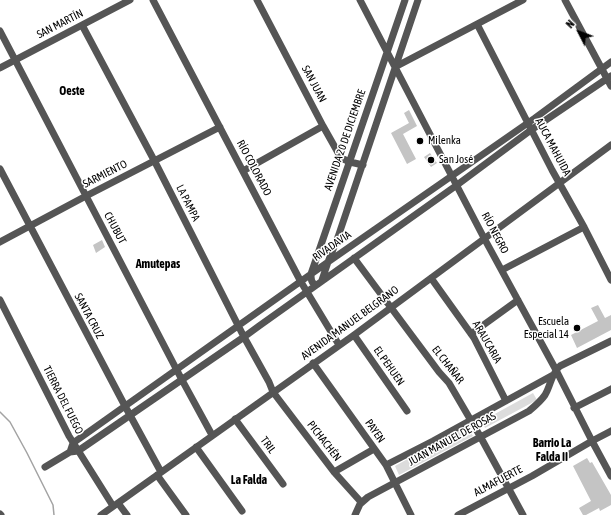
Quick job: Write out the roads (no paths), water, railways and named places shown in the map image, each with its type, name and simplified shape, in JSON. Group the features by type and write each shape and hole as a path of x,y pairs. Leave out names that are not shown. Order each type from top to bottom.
{"street":[{"name":"SAN MARTÍN","path":"0,68 130,0"},
{"name":"RÍO COLORADO","path":"153,0 301,282 339,345"},
{"name":"SAN JUAN","path":"257,0 341,158 363,166"},
{"name":"RÍO NEGRO","path":"360,0 518,300 554,373 611,476"},
{"name":"AVENIDA 20 DE DICIEMBRE","path":"311,274 405,0"},
{"path":"311,274 311,281 313,284 319,283 338,237 363,166 418,0"},
{"path":"395,67 523,0"},
{"path":"565,0 602,70 609,78 611,86"},
{"name":"AUCA MAHUIDA","path":"477,24 527,123 611,280"},
{"name":"LA PAMPA","path":"82,25 155,162 273,392"},
{"name":"CHUBUT","path":"0,31 176,370 212,435"},
{"name":"RIVADAVIA","path":"73,443 602,70 611,62"},
{"name":"RIVADAVIA","path":"46,467 70,452 78,451 244,338 531,130 609,78"},
{"path":"243,171 323,126"},
{"name":"SARMIENTO","path":"0,242 220,127"},
{"name":"AVENIDA MANUEL BELGRANO","path":"101,515 354,335 611,145"},
{"name":"SANTA CRUZ","path":"0,169 159,473 186,515"},
{"path":"502,270 584,227"},
{"name":"EL CHAÑAR","path":"354,258 390,308 449,383 480,436 522,515"},
{"name":"ARAUCARIA","path":"430,278 476,342 506,401"},
{"name":"TIERRA DEL FUEGO","path":"0,300 68,436 116,504 127,515"},
{"path":"471,334 518,300"},
{"name":"EL PEHUEN","path":"354,335 407,411"},
{"name":"JUAN MANUEL DE ROSAS","path":"361,502 480,436 529,411 545,395 554,373 560,366 611,341"},
{"name":"PAYEN","path":"313,363 386,466 412,515"},
{"name":"JUAN MANUEL DE ROSAS","path":"386,466 506,401 554,373"},
{"path":"574,408 611,389"},
{"name":"PICHACHÉN","path":"273,392 334,472 361,502"},
{"name":"TRIL","path":"235,419 282,484"},
{"name":"ALMAFUERTE","path":"458,515 532,476 611,431"},
{"path":"70,452 73,443"},
{"path":"196,447 242,511"},
{"path":"334,472 374,449"},
{"path":"355,515 361,502"}],"waterway":[{"path":"0,412 10,422 27,453 53,505 54,515"}],"place":[{"name":"Milenka","path":"420,141"},
{"name":"San José","path":"431,160"},
{"name":"Escuela Especial 14","path":"577,328"}],"district":[{"name":"Oeste","path":"72,91"},
{"name":"Amutepas","path":"158,264"},
{"name":"Barrio La Falda II","path":"552,450"},
{"name":"La Falda","path":"249,480"}]}
